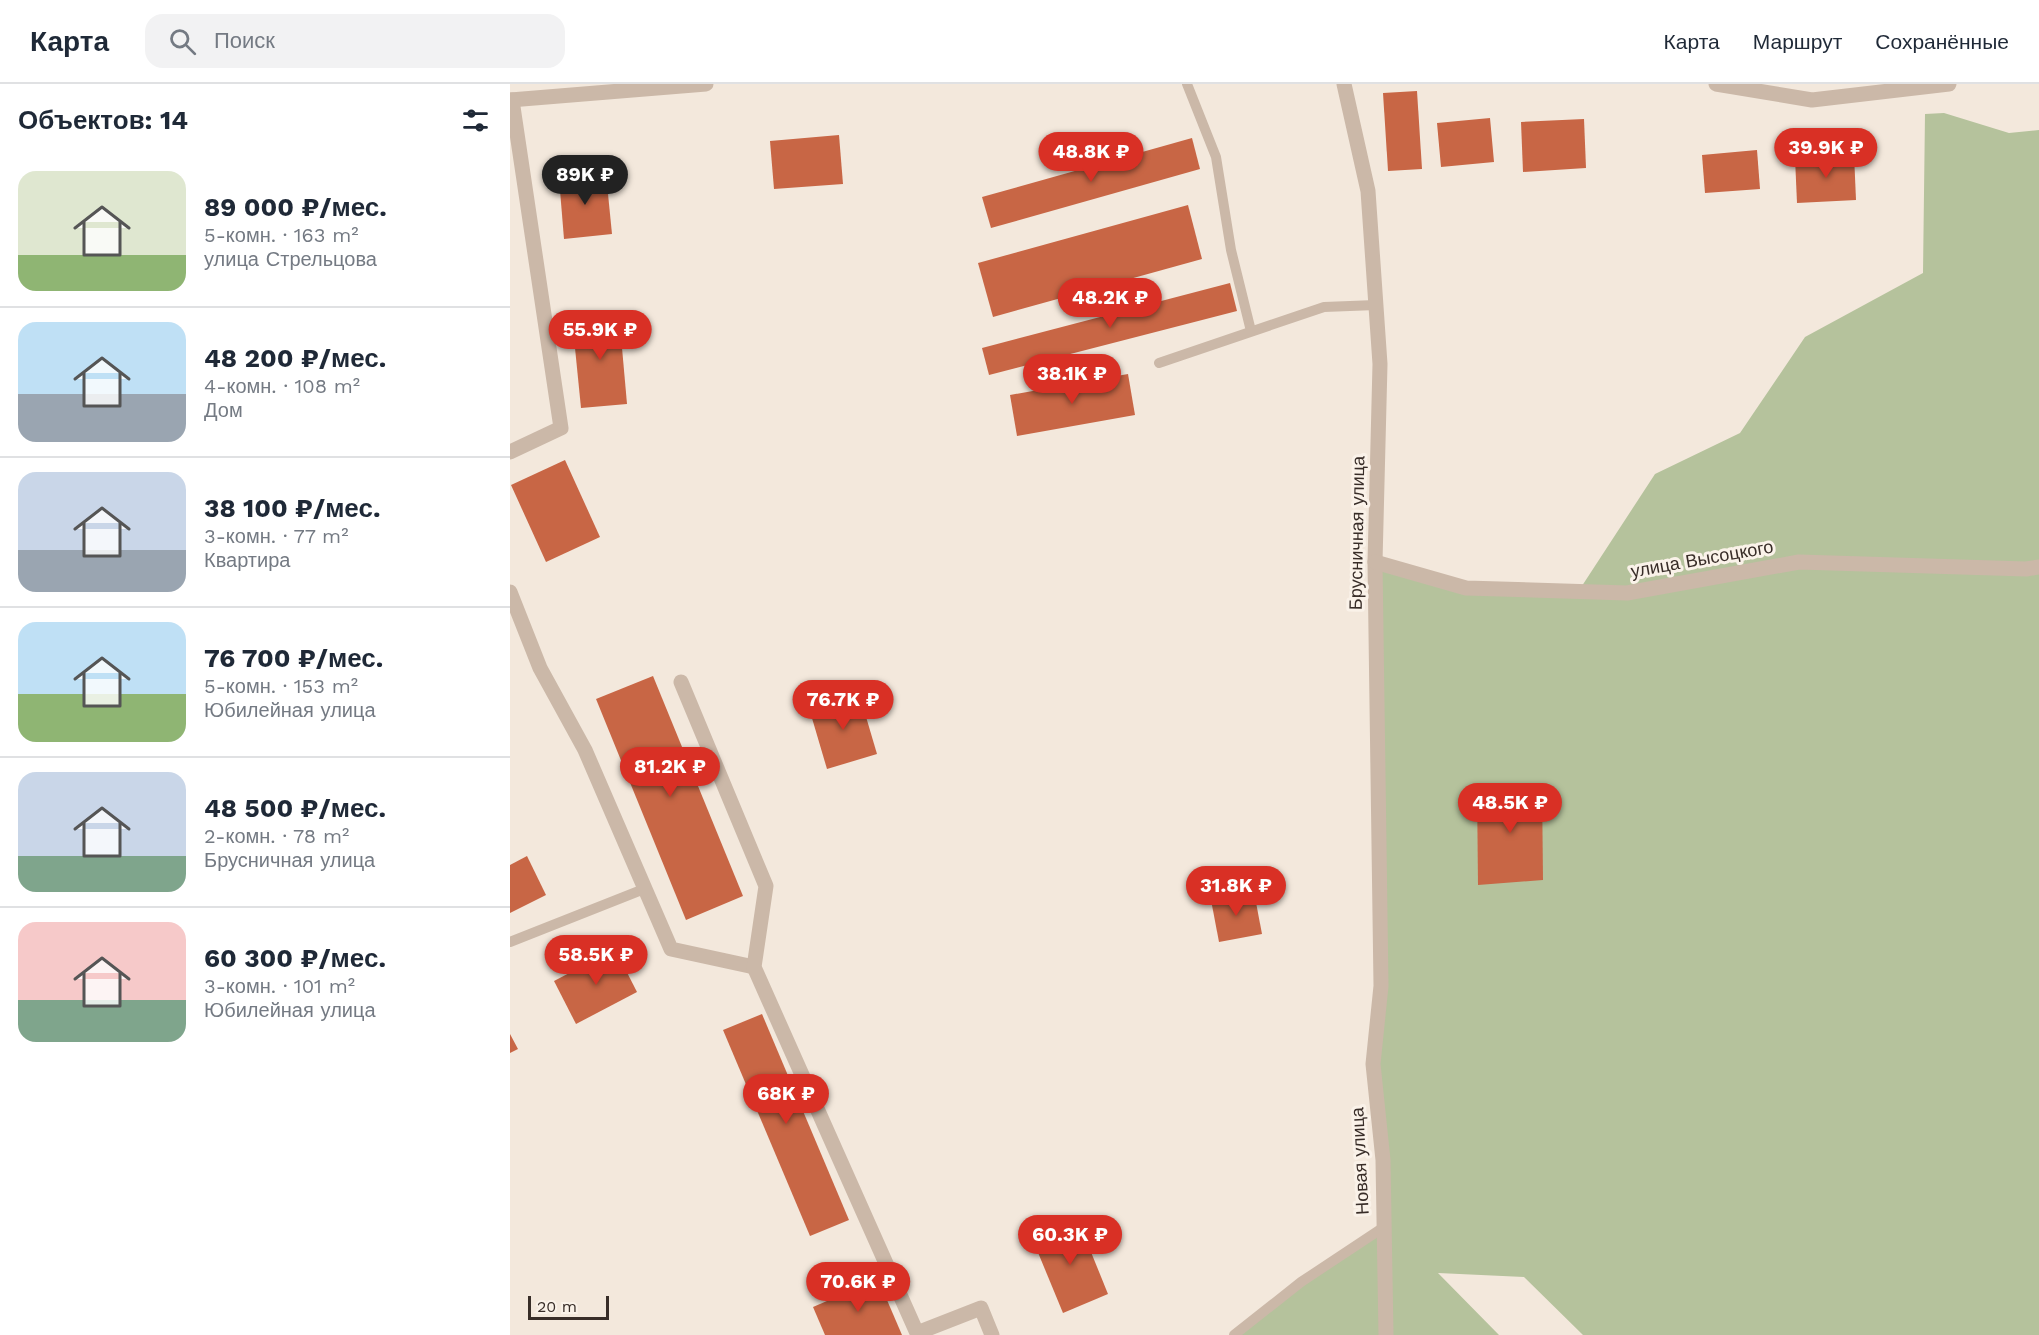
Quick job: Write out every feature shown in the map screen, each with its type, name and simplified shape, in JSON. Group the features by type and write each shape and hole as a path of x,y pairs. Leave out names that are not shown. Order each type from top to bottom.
{"street":[{"path":"510,452 561,428 511,99 706,84"},
{"name":"Брусничная улица","path":"1344,84 1368,191 1380,364 1375,562 1381,986"},
{"path":"1716,84 1812,100 1949,84"},
{"name":"улица Высоцкого","path":"1375,562 1466,588 1627,593 1799,562 2026,569 2039,567"},
{"path":"510,592 540,668 585,750 671,949 754,967"},
{"path":"681,682 766,886 754,967 917,1333 981,1308 992,1335"},
{"name":"Новая улица","path":"1381,986 1373,1064 1383,1160 1386,1335"}],"lane":[{"path":"1188,84 1216,157 1231,250 1251,331"},
{"path":"1159,363 1324,308 1376,305"},
{"path":"510,942 644,889"},
{"path":"1234,1335 1301,1282 1384,1227"}],"green space":[{"path":"1944,113 2009,133 2039,130 2039,1335 1583,1335 1524,1277 1438,1273 1499,1335 1234,1335 1384,1227 1373,1064 1381,986 1375,562 1466,588 1578,592 1655,474 1740,433 1805,337 1923,273 1925,114"}],"building":[{"path":"1417,91 1422,169 1388,171 1383,93"},
{"path":"1490,118 1494,162 1441,167 1437,123"},
{"path":"1584,119 1586,168 1523,172 1521,122"},
{"path":"839,135 843,184 774,189 770,141"},
{"path":"1192,138 1200,169 991,228 982,197"},
{"path":"1757,150 1760,189 1705,193 1702,155"},
{"path":"1854,154 1856,200 1797,203 1795,158"},
{"path":"606,174 612,234 564,239 559,178"},
{"path":"1188,205 1202,259 993,317 978,263"},
{"path":"1230,283 1237,311 989,375 982,348"},
{"path":"619,314 627,404 581,408 572,318"},
{"path":"1128,374 1135,415 1017,436 1010,395"},
{"path":"565,460 600,537 546,562 511,485"},
{"path":"653,676 743,896 686,920 596,699"},
{"path":"859,693 877,754 827,769 809,708"},
{"path":"1542,784 1543,880 1478,885 1477,786"},
{"path":"527,856 546,895 510,913 510,865"},
{"path":"1254,892 1262,934 1219,942 1211,900"},
{"path":"615,949 637,992 576,1024 554,981"},
{"path":"762,1014 849,1220 810,1236 723,1030"},
{"path":"510,1034 518,1049 510,1053"},
{"path":"1078,1220 1108,1294 1063,1313 1032,1238"},
{"path":"878,1279 902,1335 825,1335 813,1307"}]}
